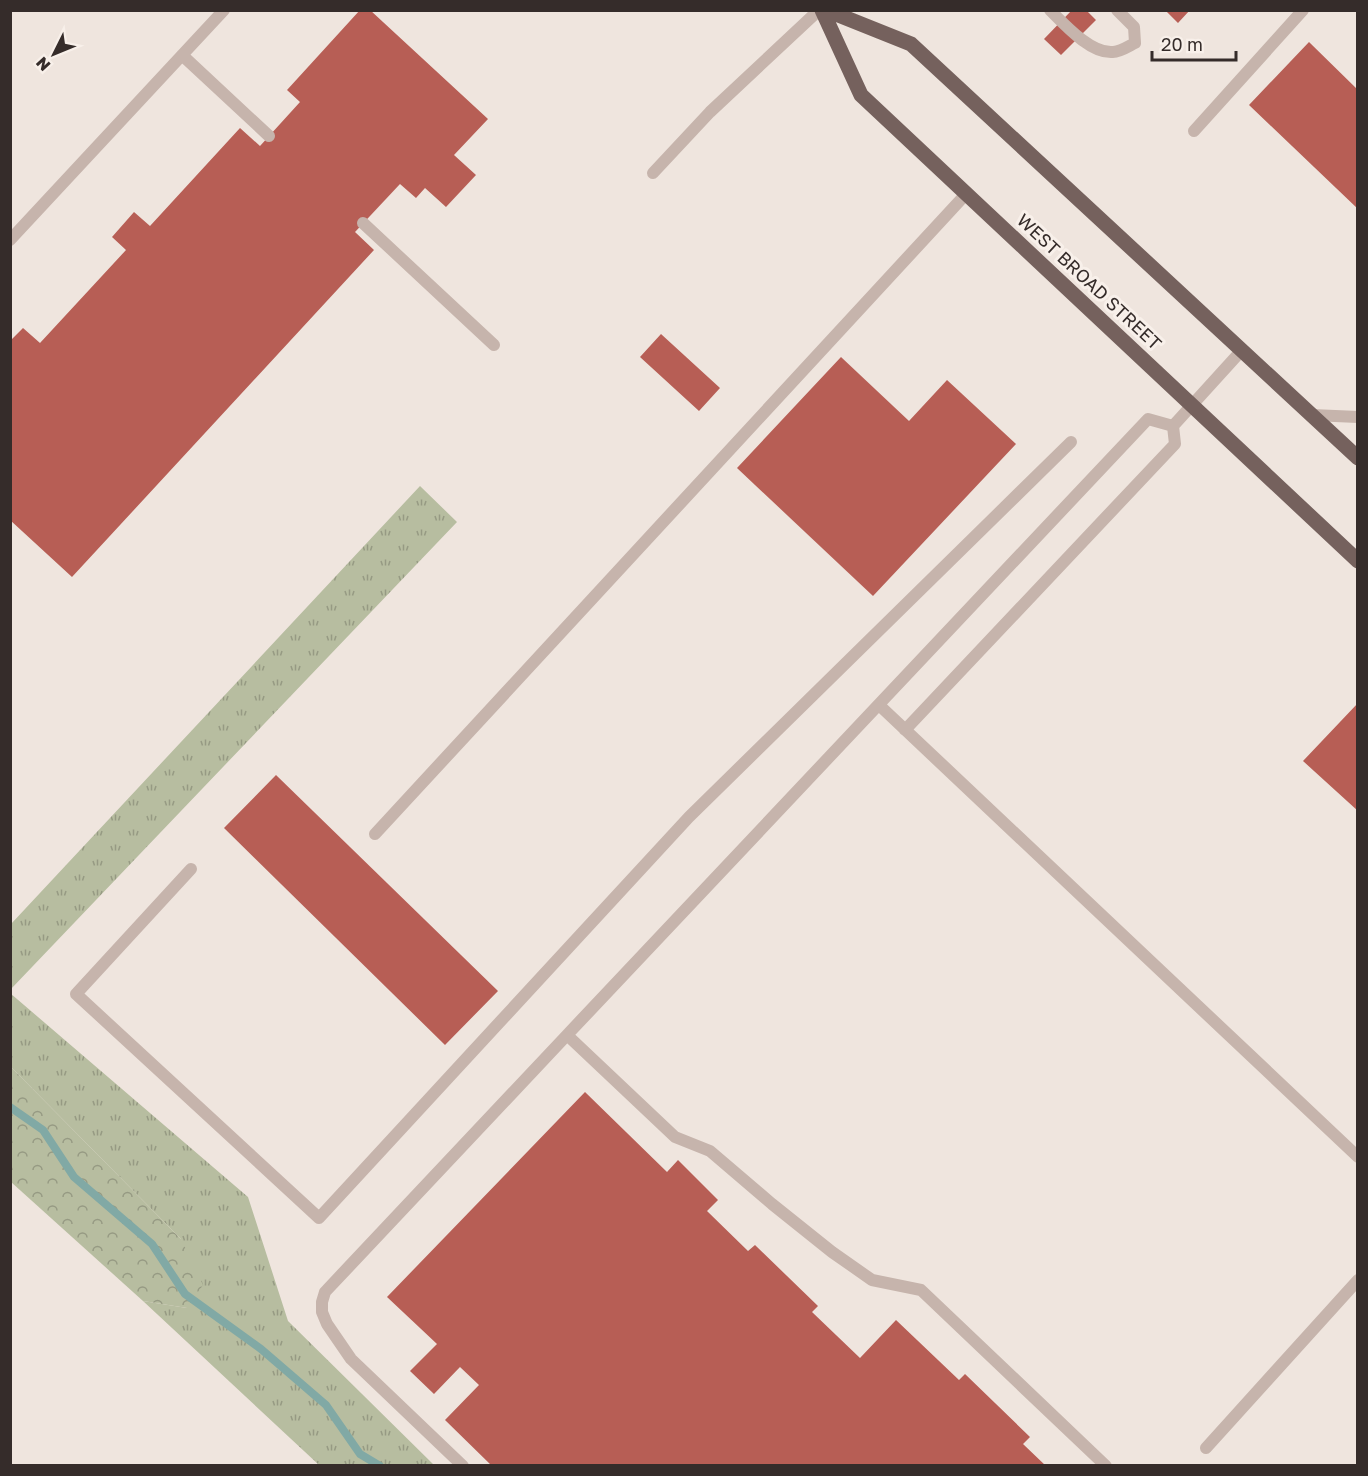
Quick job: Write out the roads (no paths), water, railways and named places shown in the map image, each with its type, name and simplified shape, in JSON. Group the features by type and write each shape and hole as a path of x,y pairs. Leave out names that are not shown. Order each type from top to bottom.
{"main road":[{"name":"WEST BROAD STREET","path":"822,10 861,94 1358,561"},
{"path":"822,10 911,44 1358,458"}],"lane":[{"path":"10,240 224,10"},
{"path":"653,173 710,112 822,10"},
{"path":"1050,10 1079,37 1098,50 1114,52 1135,43 1134,27 1117,10"},
{"path":"1194,130 1303,10"},
{"path":"182,55 269,136"},
{"path":"375,834 966,194"},
{"path":"363,223 494,345"},
{"path":"905,730 1175,444 1173,426 1242,350"},
{"path":"1312,416 1358,417"},
{"path":"463,1466 351,1359 327,1324 322,1312 324,1292 1148,419 1173,426"},
{"path":"191,869 76,994 319,1218 689,817 1071,442"},
{"path":"879,705 1358,1157"},
{"path":"567,1035 675,1137 710,1151 832,1252 872,1280 921,1290 1106,1466"},
{"path":"1206,1448 1358,1280"}],"waterway":[{"path":"10,1107 43,1130 74,1177 152,1244 185,1294 261,1349 326,1405 360,1454 380,1466"}]}
